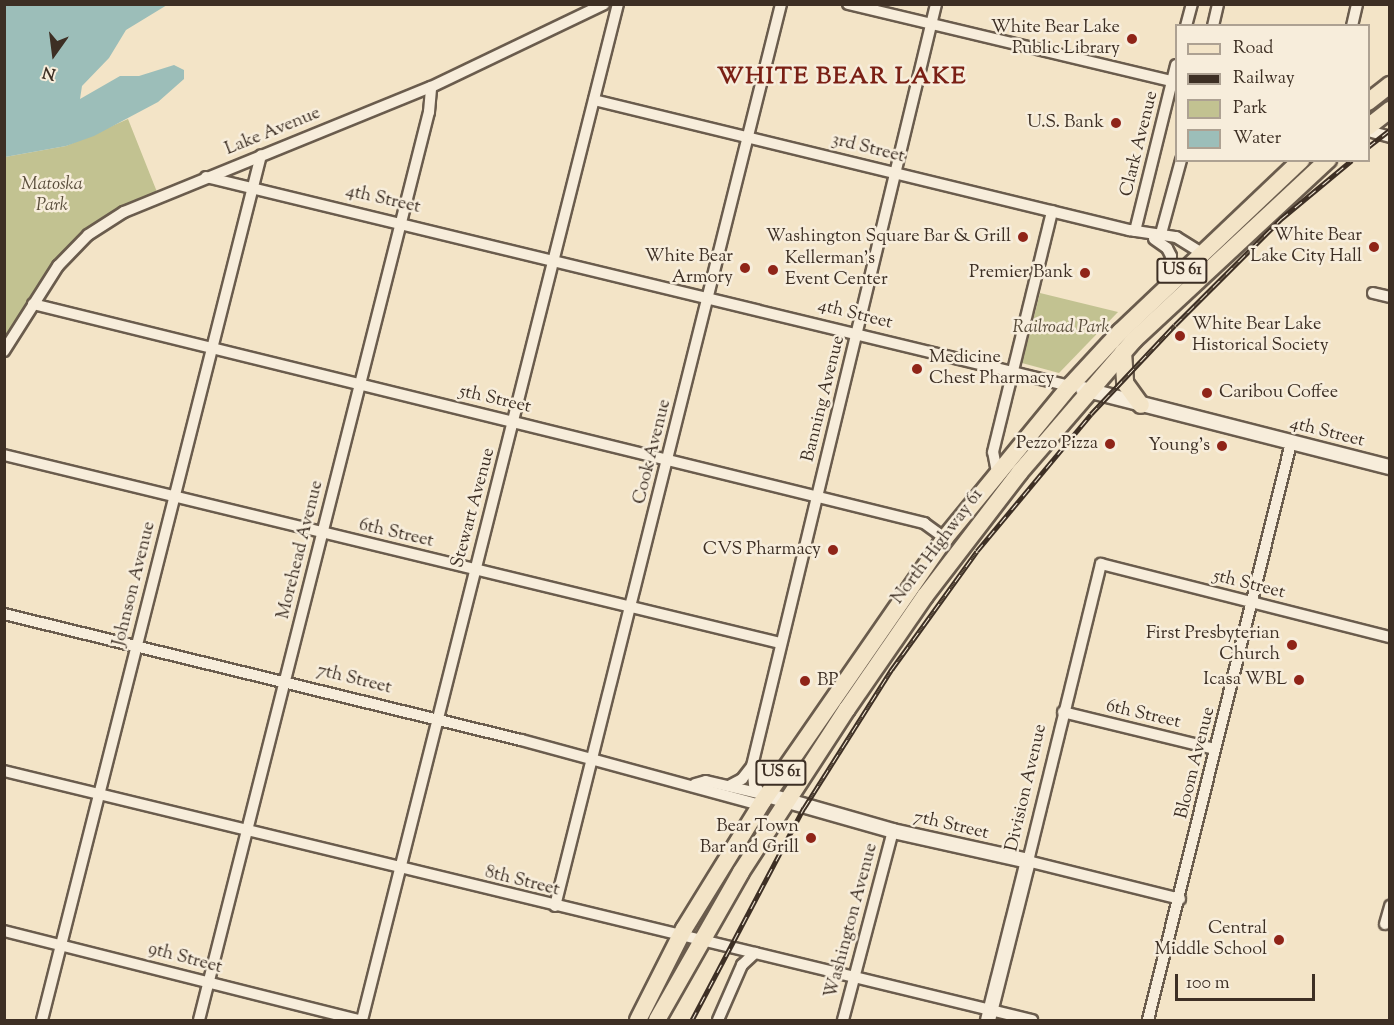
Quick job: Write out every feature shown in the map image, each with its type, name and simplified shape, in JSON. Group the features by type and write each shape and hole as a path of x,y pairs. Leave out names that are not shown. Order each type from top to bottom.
{"main road":[{"path":"1370,100 1389,85"},
{"path":"1370,127 1389,110"},
{"name":"North Highway 61","path":"638,1020 681,936 763,798 945,538 1070,386 1200,252 1298,162"},
{"name":"North Highway 61","path":"657,1020 702,940 786,802 947,565 1088,390 1123,352 1197,280 1327,162"},
{"path":"1197,280 1200,252"},
{"path":"1123,352 1125,383 1141,405"},
{"path":"945,538 951,552 947,565"}],"street":[{"name":"Lake Avenue","path":"4,351 58,266 101,225 124,212 206,177 431,87 604,4"},
{"name":"Stewart Avenue","path":"360,1020 514,422 618,4"},
{"name":"Cook Avenue","path":"555,906 781,4"},
{"path":"848,4 1174,81"},
{"name":"Banning Avenue","path":"752,766 780,643 897,174 936,4"},
{"path":"1186,24 1191,4"},
{"path":"1213,24 1218,4"},
{"path":"1352,24 1357,4"},
{"name":"Clark Avenue","path":"1135,231 1174,81"},
{"name":"Morehead Avenue","path":"200,1020 399,223 429,112 431,87"},
{"name":"3rd Street","path":"594,100 1191,243 1200,252"},
{"path":"1370,130 1389,137"},
{"name":"Johnson Avenue","path":"42,1020 261,155"},
{"path":"1169,284 1171,256 1161,237 1180,162"},
{"name":"4th Street","path":"206,177 1088,390 1389,467"},
{"path":"997,472 993,452 1052,211"},
{"path":"1373,292 1389,297"},
{"name":"5th Street","path":"33,304 924,522 945,538"},
{"name":"Bloom Avenue","path":"1148,1020 1180,899 1291,443"},
{"name":"6th Street","path":"4,455 173,498 780,643"},
{"name":"5th Street","path":"1101,564 1389,638"},
{"name":"Division Avenue","path":"989,1015 1101,564"},
{"name":"7th Street","path":"4,614 695,784 786,802 893,831 1028,861 1180,899"},
{"name":"6th Street","path":"1063,712 1215,749"},
{"path":"752,766 754,784 763,798"},
{"path":"729,786 742,779 752,766"},
{"name":"8th Street","path":"4,771 400,869 755,953 989,1015 1032,1020"},
{"name":"7th Street","path":"695,784 706,781 763,798"},
{"name":"Washington Avenue","path":"843,1020 893,831"},
{"path":"1385,924 1389,906"},
{"name":"9th Street","path":"4,931 360,1020"},
{"path":"718,1020 742,965 755,953"}],"green space":[{"name":"Matoska Park","path":"128,119 157,192 102,219 59,256 5,343 5,157 66,146"},
{"name":"Railroad Park","path":"1040,293 1118,312 1059,373 1022,363"}],"water":[{"path":"5,4 167,5 126,30 109,58 82,86 80,99 120,76 139,76 174,65 184,70 184,79 158,102 94,136 66,146 5,157"}],"railway":[{"path":"1370,145 1390,130"},
{"path":"692,1020 804,808 892,669 977,551 1091,414 1175,325 1281,219 1350,162"}],"place":[{"name":"White Bear Lake Public Library","path":"1132,39"},
{"name":"U.S. Bank","path":"1116,123"},
{"name":"Washington Square Bar & Grill","path":"1023,237"},
{"name":"White Bear Lake City Hall","path":"1374,247"},
{"name":"White Bear Armory","path":"745,268"},
{"name":"Kellerman's Event Center","path":"773,270"},
{"name":"Premier Bank","path":"1085,273"},
{"name":"White Bear Lake Historical Society","path":"1180,336"},
{"name":"Medicine Chest Pharmacy","path":"917,369"},
{"name":"Caribou Coffee","path":"1207,393"},
{"name":"Pezzo Pizza","path":"1110,444"},
{"name":"Young's","path":"1222,446"},
{"name":"CVS Pharmacy","path":"833,550"},
{"name":"First Presbyterian Church","path":"1292,645"},
{"name":"Icasa WBL","path":"1299,680"},
{"name":"BP","path":"805,681"},
{"name":"Bear Town Bar and Grill","path":"811,838"},
{"name":"Central Middle School","path":"1279,940"}],"district":[{"name":"WHITE BEAR LAKE","path":"842,78"}]}
